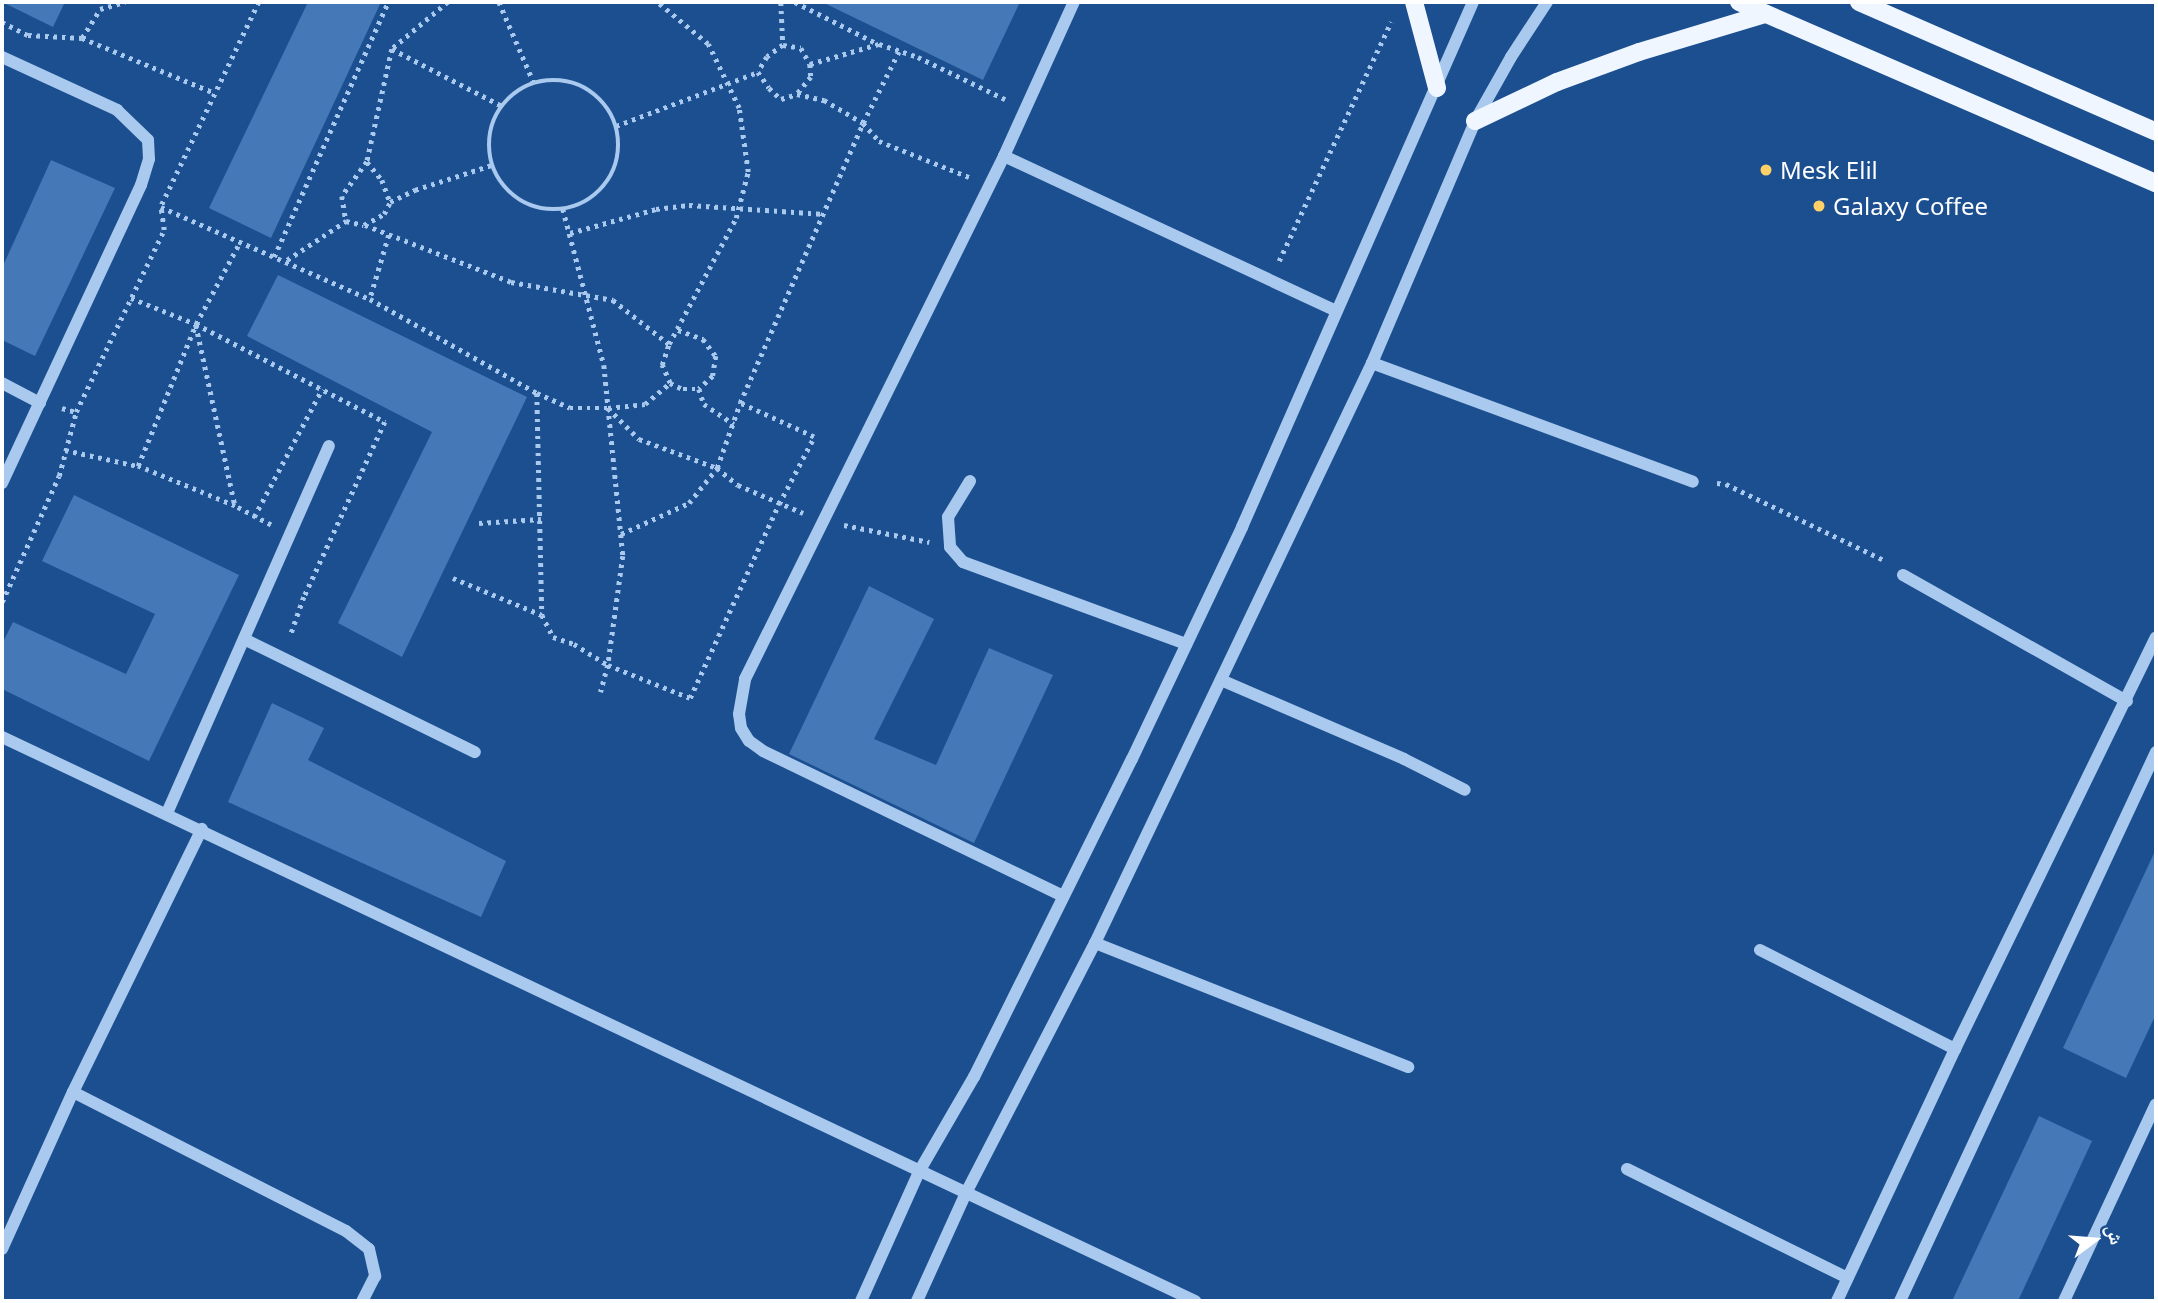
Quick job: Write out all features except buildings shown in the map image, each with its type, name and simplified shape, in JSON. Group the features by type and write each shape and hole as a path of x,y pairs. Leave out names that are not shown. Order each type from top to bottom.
{"main road":[{"path":"1414,2 1437,88"},
{"path":"1739,2 2156,183"},
{"path":"1859,2 2156,132"},
{"path":"1475,121 1557,82 1639,52 1765,14"}],"street":[{"path":"1063,896 763,751 745,734 739,714 745,679 1004,156 1074,2"},
{"path":"861,1301 920,1170 975,1077 1186,644 1338,311 1473,2"},
{"path":"917,1301 967,1191 1095,943 1372,363 1475,121 1511,57 1547,2"},
{"path":"2,57 117,110 148,140 149,159 141,185 2,483"},
{"path":"1004,156 1338,311"},
{"path":"1372,363 1693,482"},
{"path":"2,383 40,403"},
{"path":"167,813 329,446"},
{"path":"970,481 948,517 950,547 963,562 1186,644"},
{"path":"1903,575 2127,701"},
{"path":"1837,1301 1955,1049 2156,637"},
{"path":"244,639 475,752"},
{"path":"1222,680 1404,759 1465,790"},
{"path":"2,737 1195,1301"},
{"path":"1900,1301 2156,752"},
{"path":"2,1249 73,1092 202,830"},
{"path":"1095,943 1408,1067"},
{"path":"1760,950 1955,1049"},
{"path":"73,1092 346,1231 369,1249 375,1276 362,1301"},
{"path":"2064,1301 2156,1104"},
{"path":"1627,1169 1848,1278"}],"path":[{"path":"82,38 103,2"},
{"path":"100,9 125,2"},
{"path":"2,602 59,476 76,412 164,230 161,207 258,2"},
{"path":"274,257 388,2"},
{"path":"346,222 342,196 367,162 392,49 448,2"},
{"path":"499,2 534,83"},
{"path":"657,2 708,44 739,108 748,172 739,207 669,344 662,365 670,383 683,389 699,389 713,376 716,356 703,339 678,330"},
{"path":"781,2 783,45"},
{"path":"795,2 880,44 1025,109"},
{"path":"1270,280 1394,14"},
{"path":"2,22 28,35 82,38 215,93"},
{"path":"810,64 880,44"},
{"path":"616,126 758,72 767,57 783,45 801,48 810,64 811,77 797,94"},
{"path":"392,49 502,106"},
{"path":"621,534 689,503 718,468 740,403 863,123 899,51"},
{"path":"758,72 781,99 797,94 824,100 863,123 879,141 990,184"},
{"path":"555,80 584,88 607,107 616,126 619,146 615,166 606,184 592,199 563,209 533,207 515,198 501,183 492,165 489,145 492,125 502,106 516,92 534,83 555,80"},
{"path":"367,162 382,180 390,202"},
{"path":"364,225 384,214 390,202 415,190 492,165"},
{"path":"570,233 656,209 689,205 824,214"},
{"path":"161,207 370,299 537,393 570,408 645,404 670,383"},
{"path":"563,209 604,365 624,556 608,665 601,692"},
{"path":"286,260 346,222 364,225 511,282 613,300 669,344"},
{"path":"370,299 389,235"},
{"path":"138,466 195,324 240,242"},
{"path":"131,298 195,324 385,422 303,597 283,658"},
{"path":"195,324 235,506"},
{"path":"254,517 322,389"},
{"path":"699,389 704,404 734,424"},
{"path":"537,393 542,615 553,637 574,644 608,665 690,698 779,503 814,437 740,403"},
{"path":"40,403 76,412"},
{"path":"608,408 639,439 718,468 738,485 823,521 950,547"},
{"path":"65,450 138,466 235,506 291,534"},
{"path":"1693,482 1726,484 1885,559 1903,575"},
{"path":"479,523 541,519"},
{"path":"453,578 542,615"}],"place":[{"name":"Mesk Elil","path":"1766,170"},
{"name":"Galaxy Coffee","path":"1819,206"}]}
